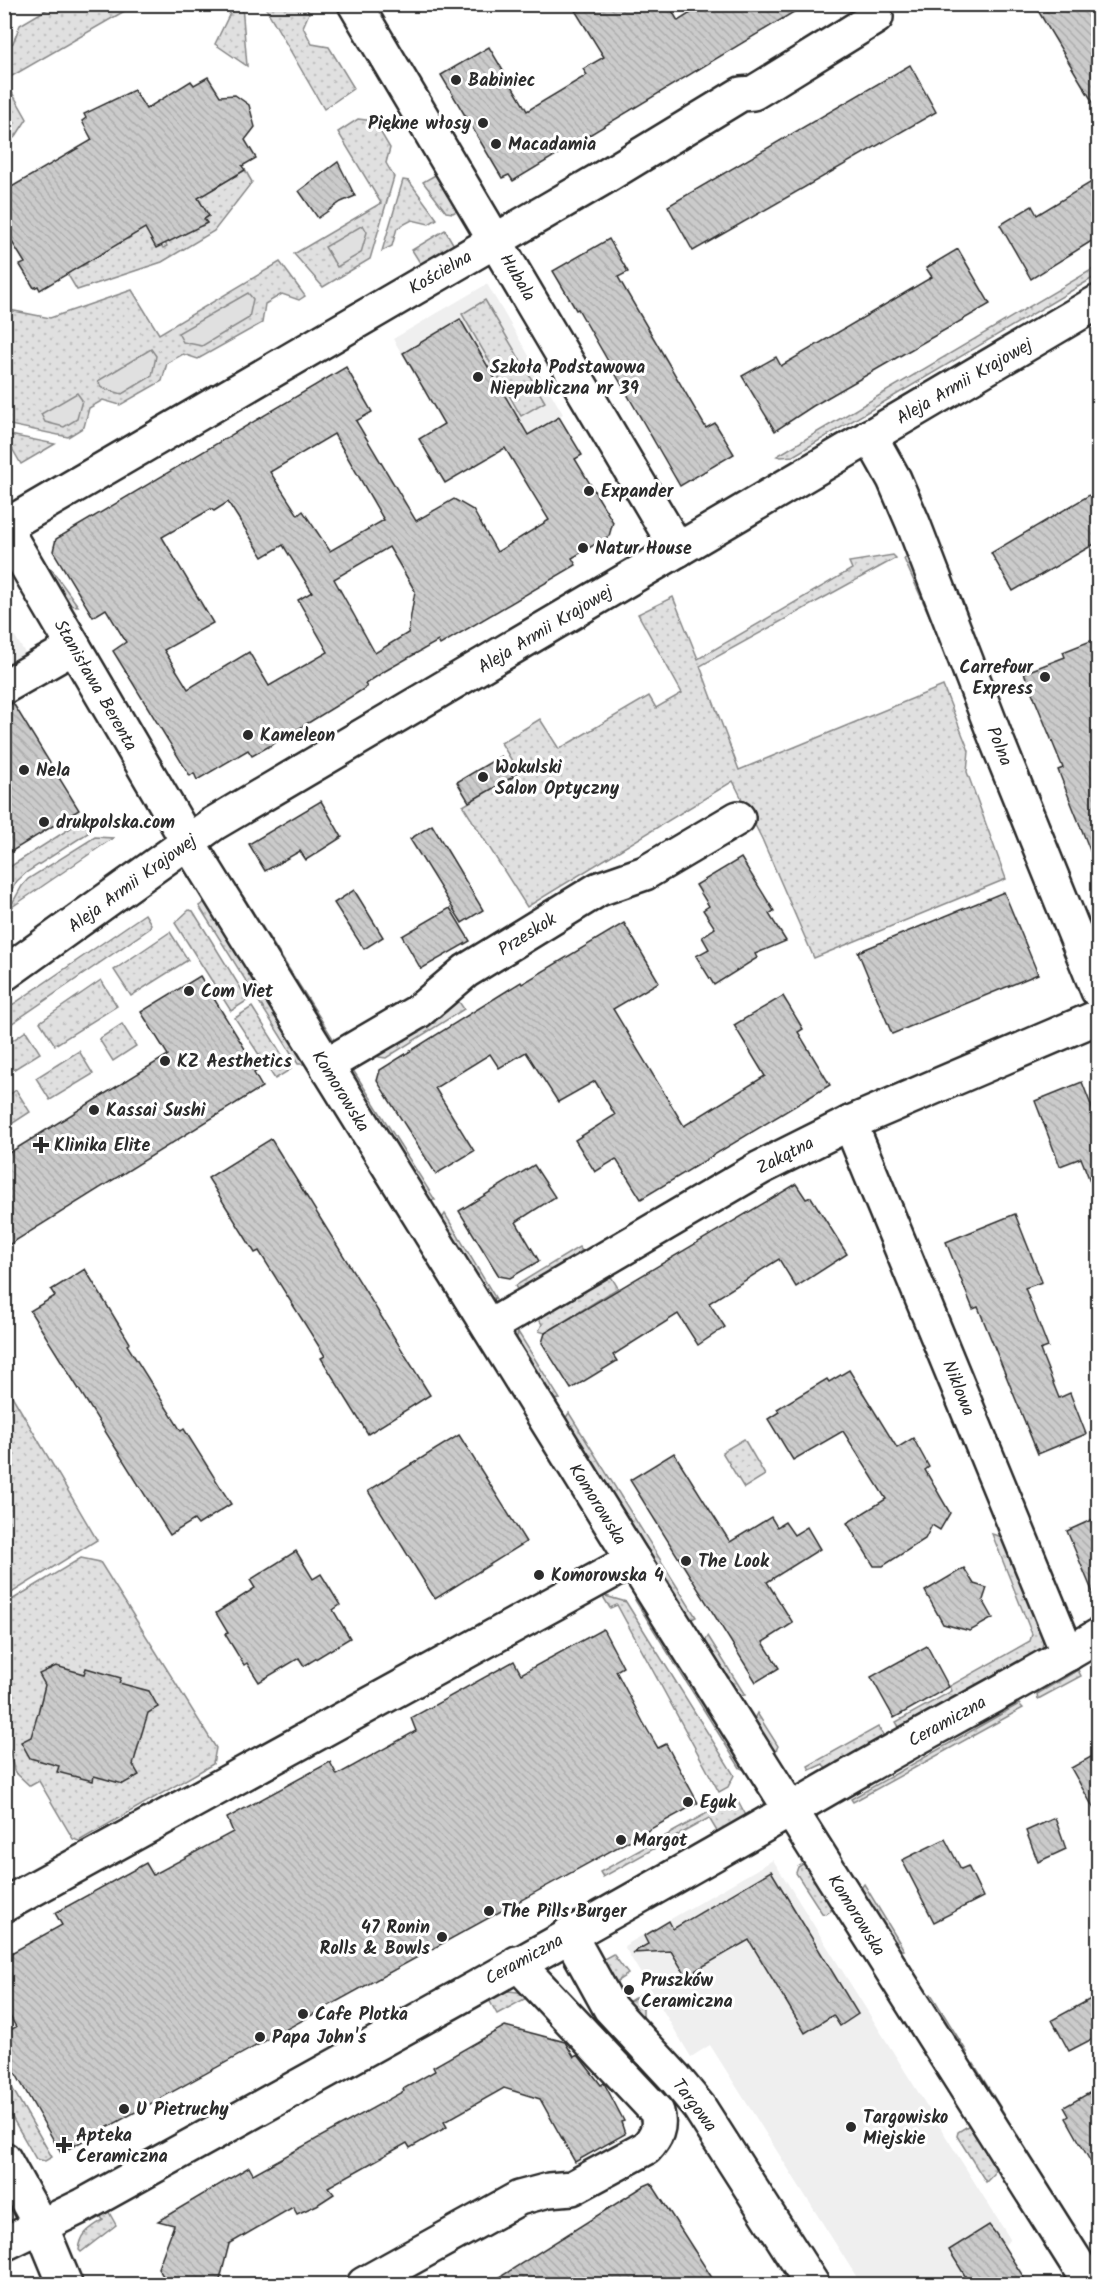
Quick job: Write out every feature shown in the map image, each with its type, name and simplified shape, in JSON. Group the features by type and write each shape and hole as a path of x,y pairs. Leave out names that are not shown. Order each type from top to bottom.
{"street":[{"name":"Hubala","path":"356,4 678,550"},
{"name":"Kościelna","path":"5,527 741,94 753,93 876,18"},
{"name":"Aleja Armii Krajowej","path":"4,975 188,842 242,807 1098,302"},
{"name":"Polna","path":"870,436 894,479 913,523 997,741 1098,992"},
{"name":"Stanisława Berenta","path":"5,527 188,842"},
{"path":"4,687 74,647"},
{"name":"Przeskok","path":"328,1069 337,1059 418,1011 466,971 599,889 645,873 738,818"},
{"name":"Komorowska","path":"188,842 633,1560 1090,2284"},
{"name":"Zakątna","path":"489,1328 760,1168 849,1122 1098,1017"},
{"name":"Niklowa","path":"849,1122 1068,1654"},
{"path":"4,1905 633,1560"},
{"name":"Ceramiczna","path":"4,2244 94,2199 740,1840 1098,1636"},
{"name":"Targowa","path":"569,1934 610,2008 675,2078 703,2113 812,2284"},
{"path":"364,2284 519,2198 549,2190 572,2188 646,2148 654,2139 660,2122 657,2112 648,2100 517,1963"},
{"path":"4,2159 41,2226 65,2284"}],"shaded area":[{"path":"54,5 135,5 5,80 27,119 16,136 7,144 4,143 5,48 13,43 20,25"},
{"path":"234,5 242,5 247,66 215,44"},
{"path":"264,5 304,5 309,13 303,27 312,44 329,47 354,88 324,109"},
{"path":"358,119 374,121 390,148 386,163 394,177 370,259 323,287 294,254 381,203 338,132"},
{"path":"245,170 252,182 214,231 162,262 77,290 65,270 80,262 82,266 87,264 85,259 103,249 105,252 109,250 107,246 125,235 128,239 131,237 130,233 148,222 163,248 167,246 165,243 200,223 202,226 207,223 204,219 209,216 191,197 211,190"},
{"path":"437,174 462,208 453,213 446,212 423,182"},
{"path":"403,180 409,181 437,219 429,224 412,220 397,228 392,246 382,251"},
{"path":"363,225 367,232 361,253 337,267 325,247"},
{"path":"445,230 455,247 422,266 412,250"},
{"path":"280,262 305,296 299,300 282,294 265,304 262,323 198,359 183,354 167,363 162,381 120,405 103,400 89,408 84,427 68,437 5,424 4,309 50,318 132,290 159,334"},
{"path":"1098,266 1098,275 793,456 777,456"},
{"name":"Szkoła Podstawowa Niepubliczna nr 39","path":"487,284 563,414 471,469 393,339"},
{"path":"248,293 253,299 249,318 202,346 183,342 178,333"},
{"path":"485,300 545,402 521,416 462,314"},
{"path":"151,349 156,356 152,376 122,394 102,388 98,381"},
{"path":"77,393 82,400 77,419 64,427 45,422 41,414"},
{"path":"10,435 55,444 21,464 6,438"},
{"path":"912,554 942,632 938,635 904,559"},
{"path":"893,555 896,558 700,666 739,770 943,686 969,751 967,772 1006,879 814,958 762,839 733,781 527,907 463,806 517,774 517,769 501,743 540,719 559,749 649,696 656,708 682,693 638,614 673,597 698,659 852,569 849,562"},
{"path":"43,568 52,570 78,606 64,605"},
{"path":"4,618 28,658 4,673"},
{"path":"83,820 91,831 27,872 17,881 5,900 5,870"},
{"path":"95,837 113,838 9,909 28,879"},
{"path":"243,896 334,1040 327,1038 240,904"},
{"path":"205,902 211,907 304,1060 304,1064 298,1064 199,906"},
{"path":"189,910 193,911 248,1000 231,1011 175,923"},
{"path":"145,914 151,924 149,929 5,1028 5,1010"},
{"path":"170,932 188,960 131,996 114,970"},
{"path":"101,980 117,1006 55,1045 40,1022"},
{"path":"457,999 464,1009 386,1058 379,1057 374,1049"},
{"path":"252,1007 291,1069 275,1079 235,1018"},
{"path":"122,1024 136,1046 113,1061 99,1039"},
{"path":"26,1031 40,1053 5,1075 5,1046"},
{"path":"79,1051 93,1074 50,1100 36,1078"},
{"path":"353,1070 435,1200 425,1200 352,1078"},
{"path":"16,1090 30,1112 7,1127 5,1098"},
{"path":"445,1214 496,1299 487,1296 439,1223"},
{"path":"579,1247 582,1251 580,1257 520,1294 515,1286"},
{"path":"605,1274 612,1278 618,1288 545,1333 539,1331 542,1324 536,1315"},
{"path":"518,1332 560,1399 549,1400 516,1340"},
{"path":"5,1384 97,1540 4,1597"},
{"path":"569,1413 696,1617 690,1620 563,1422"},
{"path":"744,1439 765,1475 744,1488 722,1452"},
{"path":"992,1534 1006,1538 1044,1636 1041,1654 902,1732 896,1722 952,1691 950,1686 1030,1641 1032,1634"},
{"path":"81,1558 100,1562 216,1748 213,1764 79,1841 73,1839 39,1781 30,1786 14,1771 10,1751 5,1751 5,1604"},
{"path":"602,1595 626,1602 734,1775 728,1787 719,1792 617,1605 610,1608"},
{"path":"640,1597 747,1771 740,1768 635,1600"},
{"path":"708,1636 745,1695 735,1697 703,1645"},
{"path":"1078,1670 1081,1676 1038,1699 1037,1694"},
{"path":"1019,1704 1023,1708 853,1802 851,1799"},
{"path":"757,1713 778,1746 775,1753 771,1755 752,1723"},
{"path":"878,1727 887,1741 829,1775 823,1764 810,1770 808,1766"},
{"path":"736,1797 749,1821 718,1833 709,1818 603,1877 600,1872"},
{"name":"Targowisko Miejskie","path":"773,1860 1010,2239 1005,2248 964,2274 970,2284 861,2284 710,2045 691,2057 624,1946"},
{"path":"809,1860 838,1906 826,1914 822,1913 796,1873 798,1867"},
{"path":"864,1884 904,1950 893,1952 857,1894"},
{"path":"613,1954 628,1974 616,1982 628,2002 641,1994 643,1997 643,2017 647,2030 630,2013 600,1961"},
{"path":"499,1990 530,1996 497,2014 487,1996"},
{"path":"931,1994 967,2052 956,2052 927,1997"},
{"path":"974,2064 1010,2123 1000,2122 970,2074"},
{"path":"4,2074 52,2157 45,2161 36,2159 5,2105"},
{"path":"974,2122 996,2163 994,2174 986,2182 957,2136 958,2132"},
{"path":"106,2207 116,2225 81,2252 80,2244 84,2235 103,2220 98,2212"}],"building":[{"path":"571,4 668,4 678,21 705,4 807,4 513,181 509,175 502,178 441,75 489,47 527,111 587,75 583,69 604,57"},
{"path":"1034,4 1093,4 1098,13 1098,111"},
{"path":"910,65 936,112 693,251 668,206"},
{"path":"208,77 220,96 235,95 249,105 255,127 245,140 256,158 242,166 245,170 198,198 209,216 204,219 207,223 156,248 145,228 40,290 38,286 34,288 20,265 25,263 4,229 4,196 10,193 8,189 92,140 82,121 86,118 84,114 134,90 146,109 191,81 194,85"},
{"path":"338,162 355,196 341,202 318,218 299,191"},
{"path":"1098,178 1098,237 1031,279 1000,225 1032,206 1037,215"},
{"path":"609,239 628,272 618,277 706,428 715,423 734,454 680,486 578,309 576,310 553,271"},
{"path":"958,249 990,304 813,406 775,431 742,376 776,357 781,366 932,277 926,268"},
{"path":"460,319 528,435 559,417 582,455 575,459 613,522 609,536 572,558 576,565 440,645 438,641 385,671 365,684 367,687 282,739 252,756 248,750 197,780 194,773 190,776 113,651 126,642 106,609 93,617 53,551 56,539 346,367 372,412 356,421 416,521 454,499 473,510 497,552 549,520 505,448 445,483 419,439 444,424 403,353","holes":["334,434 384,520 330,551 303,511 298,515 270,472","228,502 263,557 283,545 312,592 298,600 328,652 269,686 249,652 188,689 164,650 213,623 162,537 211,509 214,511","389,547 415,591 408,633 375,653 334,579"]},
{"path":"1098,490 1098,542 1013,591 991,553"},
{"path":"1098,638 1097,868 1058,770 1063,768 1024,673 1065,657 1063,652"},
{"path":"13,703 79,810 4,856 4,706"},
{"path":"501,756 513,777 469,802 457,782"},
{"path":"321,801 342,837 306,860 300,851 265,871 249,844"},
{"path":"432,825 483,910 462,923 410,839"},
{"path":"741,858 774,911 769,914 786,941 755,954 757,958 714,985 696,956 709,949 702,937 715,928 703,910 709,906 696,885"},
{"path":"354,890 383,937 364,949 334,903"},
{"path":"1004,892 1038,974 892,1034 858,952"},
{"path":"450,908 470,941 421,969 402,936"},
{"path":"624,923 659,982 613,1009 684,1126 765,1076 734,1025 783,996 803,1029 798,1032 830,1085 641,1199 616,1159 595,1172 575,1140 615,1115 595,1081 558,1102 526,1052 499,1068 490,1054 435,1088 474,1151 436,1174 377,1081 380,1070 521,982 522,984"},
{"path":"200,976 258,1070 254,1073 262,1087 4,1248 4,1156 168,1055 141,1012"},
{"path":"1082,1082 1098,1123 1097,1199 1081,1158 1060,1166 1035,1101"},
{"path":"271,1139 430,1395 368,1434 321,1358 325,1356 259,1251 255,1253 208,1178"},
{"path":"534,1165 555,1197 516,1222 539,1261 510,1278 499,1276 459,1211"},
{"path":"796,1184 806,1199 811,1197 847,1254 796,1287 779,1259 709,1303 725,1327 698,1345 678,1314 613,1355 617,1361 571,1389 542,1343 545,1333"},
{"path":"1015,1214 1042,1282 1025,1288 1048,1347 1040,1350 1059,1398 1070,1393 1086,1434 1038,1454 978,1307 973,1309 946,1242"},
{"path":"85,1269 130,1343 127,1345 181,1431 184,1429 231,1504 198,1525 194,1520 170,1535 30,1311 55,1296 51,1290"},
{"path":"849,1370 897,1448 913,1438 929,1467 925,1470 950,1513 940,1530 932,1525 925,1539 883,1566 874,1566 847,1523 886,1499 843,1431 793,1460 768,1419 779,1412 777,1409 827,1379 829,1382"},
{"path":"459,1435 526,1542 435,1599 368,1491"},
{"path":"674,1453 730,1542 771,1517 777,1527 785,1522 794,1535 807,1527 820,1549 767,1582 793,1623 763,1642 779,1668 756,1682 630,1480"},
{"path":"1098,1517 1098,1605 1067,1531"},
{"path":"296,1551 313,1579 321,1574 340,1605 333,1610 350,1638 304,1666 299,1658 259,1682 247,1663 244,1665 225,1634 228,1633 216,1613 255,1588 250,1580"},
{"path":"964,1568 974,1584 987,1588 983,1600 993,1618 970,1631 943,1624 925,1591"},
{"path":"603,1629 623,1667 616,1671 643,1722 658,1748 666,1744 698,1803 61,2153 8,2060 13,2057 4,2043 4,2033 16,2027 4,2006 4,1957 62,1925 55,1913 146,1863 153,1875 233,1832 227,1818 330,1762 337,1775 416,1731 411,1718 514,1661 521,1674"},
{"path":"927,1646 949,1687 894,1718 871,1677"},
{"path":"56,1666 84,1674 86,1668 121,1678 119,1683 149,1691 158,1707 148,1713 141,1736 133,1765 139,1775 123,1784 94,1776 93,1781 57,1772 59,1766 30,1758 21,1742 31,1737 38,1713 45,1685 39,1674"},
{"path":"1098,1753 1098,1816 1071,1768"},
{"path":"1055,1818 1066,1849 1038,1862 1026,1831"},
{"path":"945,1839 961,1869 968,1866 983,1897 934,1922 902,1860"},
{"path":"771,1871 858,2014 840,2026 833,2015 805,2033 749,1940 686,1976 671,1951 632,1953 648,1944 644,1936 669,1921 673,1929"},
{"path":"1098,1995 1098,2036 1069,2051 1052,2020"},
{"path":"505,2026 565,2042 574,2057 578,2055 601,2085 604,2083 624,2121 621,2122 625,2134 575,2162 540,2099 504,2088 444,2122 447,2127 410,2148 407,2143 328,2187 334,2194 317,2205 297,2214 293,2207 229,2244 219,2284 168,2284 158,2268 174,2225 158,2221 249,2167 253,2174 404,2091 403,2089 435,2071 433,2067"},
{"path":"1098,2088 1098,2175 1066,2118 1069,2116 1064,2107"},
{"path":"651,2183 716,2284 489,2284 644,2186"},
{"path":"989,2225 1028,2284 970,2284 949,2250"}],"place":[{"name":"Babiniec","path":"456,80"},
{"name":"Piękne włosy","path":"483,123"},
{"name":"Macadamia","path":"496,144"},
{"name":"Szkoła Podstawowa Niepubliczna nr 39","path":"478,377"},
{"name":"Expander","path":"589,491"},
{"name":"Natur House","path":"583,548"},
{"name":"Carrefour Express","path":"1045,677"},
{"name":"Kameleon","path":"248,735"},
{"name":"Nela","path":"24,770"},
{"name":"Wokulski Salon Optyczny","path":"483,777"},
{"name":"drukpolska.com","path":"44,822"},
{"name":"Com Viet","path":"189,991"},
{"name":"KZ Aesthetics","path":"165,1061"},
{"name":"Kassai Sushi","path":"94,1110"},
{"name":"Klinika Elite","path":"41,1145"},
{"name":"The Look","path":"686,1561"},
{"name":"Komorowska 4","path":"539,1575"},
{"name":"Eguk","path":"688,1802"},
{"name":"Margot","path":"621,1840"},
{"name":"The Pills Burger","path":"489,1911"},
{"name":"47 Ronin Rolls & Bowls","path":"442,1937"},
{"name":"Pruszków Ceramiczna","path":"629,1990"},
{"name":"Cafe Plotka","path":"303,2014"},
{"name":"Papa John's","path":"260,2037"},
{"name":"U Pietruchy","path":"124,2109"},
{"name":"Targowisko Miejskie","path":"851,2127"},
{"name":"Apteka Ceramiczna","path":"64,2145"}]}
